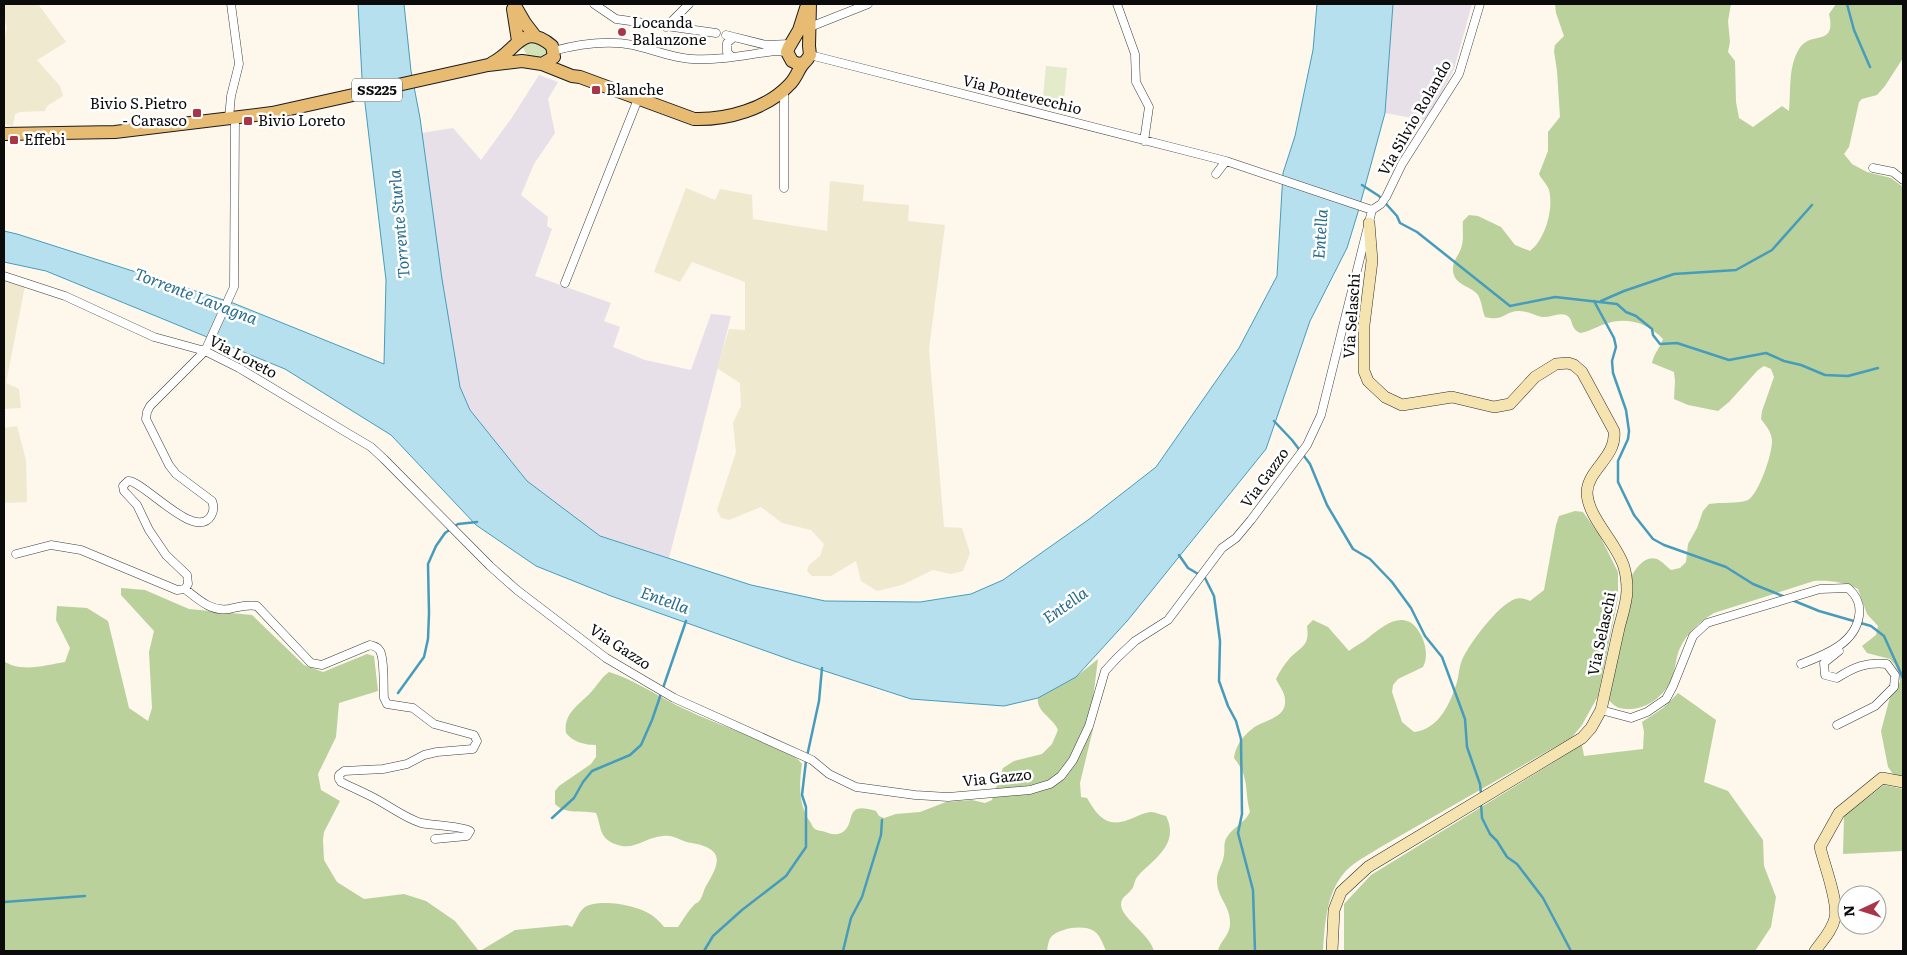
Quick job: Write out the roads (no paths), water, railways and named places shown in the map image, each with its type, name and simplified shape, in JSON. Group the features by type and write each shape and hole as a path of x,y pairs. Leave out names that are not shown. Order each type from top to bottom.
{"main road":[{"path":"513,4 535,36"},
{"path":"513,4 517,53 522,61"},
{"name":"SS225","path":"6,133 115,132 272,113 488,65 522,61 542,64 694,119 728,117 745,112 784,90 793,82 798,52 799,30 806,4"},
{"name":"SS225","path":"771,98 787,77 810,27 810,4"},
{"name":"SS225","path":"488,65 497,61 525,36 535,36 545,40 552,46 554,54 580,77"},
{"path":"542,64 547,62 554,54"}],"street":[{"path":"185,590 188,584 187,575 166,555 149,530 137,505 124,491 123,486 128,480 134,481 158,500 197,523 206,521 212,515 212,501 176,474 169,465 146,419 150,406 207,348 234,287 231,96 239,64 230,4"},
{"path":"594,4 616,18 716,33"},
{"path":"666,27 689,4"},
{"path":"810,27 868,4"},
{"path":"1117,4 1134,54 1136,82 1149,107 1144,141"},
{"name":"Via Silvio Rolando","path":"1370,209 1382,204 1402,164 1459,74 1480,4"},
{"path":"730,56 727,52 727,43 730,36 798,52"},
{"path":"554,54 581,45 609,43 632,45 690,59 776,51 798,52"},
{"name":"Via Pontevecchio","path":"798,52 1228,162 1370,209"},
{"path":"784,90 784,188"},
{"path":"565,283 638,99"},
{"path":"1216,174 1228,162"},
{"path":"1873,168 1893,172 1903,180"},
{"name":"Via Gazzo","path":"439,515 517,590 606,658 674,698 812,760 829,774 847,783 869,790 948,797 1030,790 1043,786 1061,776 1073,760 1089,726 1105,671 1135,641 1168,620 1222,548 1236,538 1251,520 1307,445 1321,414 1369,223 1370,209"},
{"name":"Via Selaschi","path":"1332,951 1334,910 1342,892 1368,867 1582,738 1591,728 1601,710 1627,591 1625,569 1620,556 1595,515 1588,501 1587,491 1589,484 1612,449 1615,438 1612,425 1582,372 1574,365 1568,363 1556,364 1535,377 1510,404 1494,407 1452,398 1402,405 1385,397 1368,381 1364,371 1364,325 1372,261 1369,223"},
{"name":"Via Loreto","path":"4,276 65,296 154,337 207,348 371,447 439,515"},
{"path":"16,554 51,545 81,550 128,572 177,590 185,590 208,606 216,609 226,609 248,604 257,606 311,663 322,665 370,645 375,646 380,651 382,658 384,698 387,704 413,708 434,724 474,735 476,744 473,749 436,752 424,755 407,764 383,769 344,771 339,775 339,779 341,782 421,822 447,828 467,828 470,831 467,836 435,839"},
{"path":"1601,710 1631,718 1646,712 1666,699 1693,636 1707,624 1820,588 1848,588 1854,594 1860,608 1858,626 1849,638 1825,655 1801,664"},
{"path":"1837,725 1875,706 1894,687 1895,674 1887,664 1875,663 1853,667 1837,678 1825,675 1824,663 1848,644 1849,638"},
{"path":"1815,951 1831,929 1836,912 1820,847 1839,812 1882,778 1903,782"}],"water":[{"path":"358,4 404,4 411,71 420,118 442,279 460,387 470,410 527,481 600,536 751,585 825,601 920,602 971,594 1003,580 1088,520 1156,467 1239,348 1277,276 1283,173 1295,136 1313,50 1317,4 1393,4 1385,113 1358,212 1347,248 1310,321 1266,449 1128,620 1076,677 1038,698 1004,706 911,699 794,661 611,596 536,566 476,525 391,435 285,369 46,271 4,262 4,231 233,303 384,364 386,280 362,78"}],"waterway":[{"path":"1847,4 1854,30 1870,67"},
{"path":"1362,185 1379,196 1397,216 1400,223 1417,232 1510,306 1555,297 1617,304 1652,329 1653,335 1660,344 1677,343 1729,360 1766,353 1825,375 1848,376 1878,368"},
{"path":"1601,301 1674,274 1736,270 1772,250 1812,205"},
{"path":"1594,301 1614,338 1616,347 1612,361 1613,373 1626,410 1629,431 1628,439 1618,461 1618,482 1634,515 1653,539 1664,545 1726,567 1753,584 1785,597"},
{"path":"1274,421 1292,440 1310,464 1327,505 1353,549 1370,559 1392,582 1411,608 1425,636 1442,657 1465,719 1467,747 1480,784 1481,794"},
{"path":"398,693 424,657 428,639 428,564 436,546 445,533 458,524 477,522"},
{"path":"1179,555 1188,568 1205,578 1214,596 1220,641 1219,681 1236,721 1241,739 1242,814 1238,833 1253,890 1255,951"},
{"path":"1792,600 1819,611 1871,626 1884,636 1903,678"},
{"name":"Entella","path":"552,818 574,798 592,771 630,755 641,745 652,720 686,621"},
{"path":"704,951 713,936 742,910 786,876 806,847 806,807 802,795 806,761 819,701 822,668"},
{"path":"1481,804 1482,818 1490,834 1507,857 1517,864 1543,898 1571,951"},
{"path":"843,951 851,918 862,897 881,835 882,820"},
{"path":"4,902 85,896"}],"place":[{"name":"Locanda Balanzone","path":"622,32"},
{"name":"Blanche","path":"596,90"},
{"name":"Bivio S.Pietro - Carasco","path":"197,113"},
{"name":"Bivio Loreto","path":"248,121"},
{"name":"Effebi","path":"14,140"}],"water label":[{"name":"Torrente Sturla","path":"399,224"},
{"name":"Torrente Lavagna","path":"196,296"}]}
